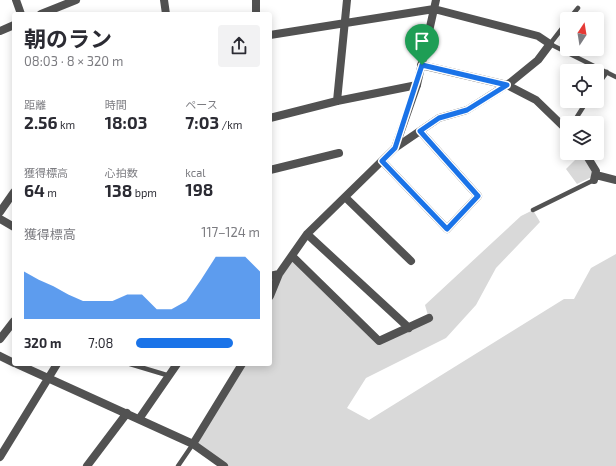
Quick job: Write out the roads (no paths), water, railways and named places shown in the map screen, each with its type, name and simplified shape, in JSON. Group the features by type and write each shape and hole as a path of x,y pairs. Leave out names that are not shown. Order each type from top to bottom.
{"street":[{"path":"16,0 20,12"},
{"path":"46,12 76,0"},
{"path":"164,0 166,12"},
{"path":"256,0 256,12"},
{"path":"338,101 347,0"},
{"path":"395,148 422,65 436,0"},
{"path":"272,35 434,9 538,36 550,44 538,60 507,85 467,110 439,118 395,148 307,234 279,274 272,291"},
{"path":"0,31 12,26"},
{"path":"422,65 507,85 536,100 560,123"},
{"path":"272,118 338,101 416,85"},
{"path":"382,161 447,229 478,196 420,131"},
{"path":"272,170 339,153"},
{"path":"589,160 596,171 595,178 616,180"},
{"path":"0,212 12,195"},
{"path":"345,197 411,261"},
{"path":"0,219 12,226"},
{"path":"307,234 409,328"},
{"path":"292,256 379,341 429,318"},
{"path":"272,276 279,274"},
{"path":"0,339 12,324"},
{"path":"0,356 12,361"},
{"path":"22,366 193,444 224,466"},
{"path":"0,457 56,366"},
{"path":"139,419 176,366"},
{"path":"193,444 241,366"},
{"path":"87,466 126,413"}],"lane":[{"path":"575,12 578,8"},
{"path":"560,31 550,44 616,77"},
{"path":"604,76 607,72"},
{"path":"532,210 595,178"},
{"path":"137,366 170,376"},
{"path":"178,466 193,444"}]}
